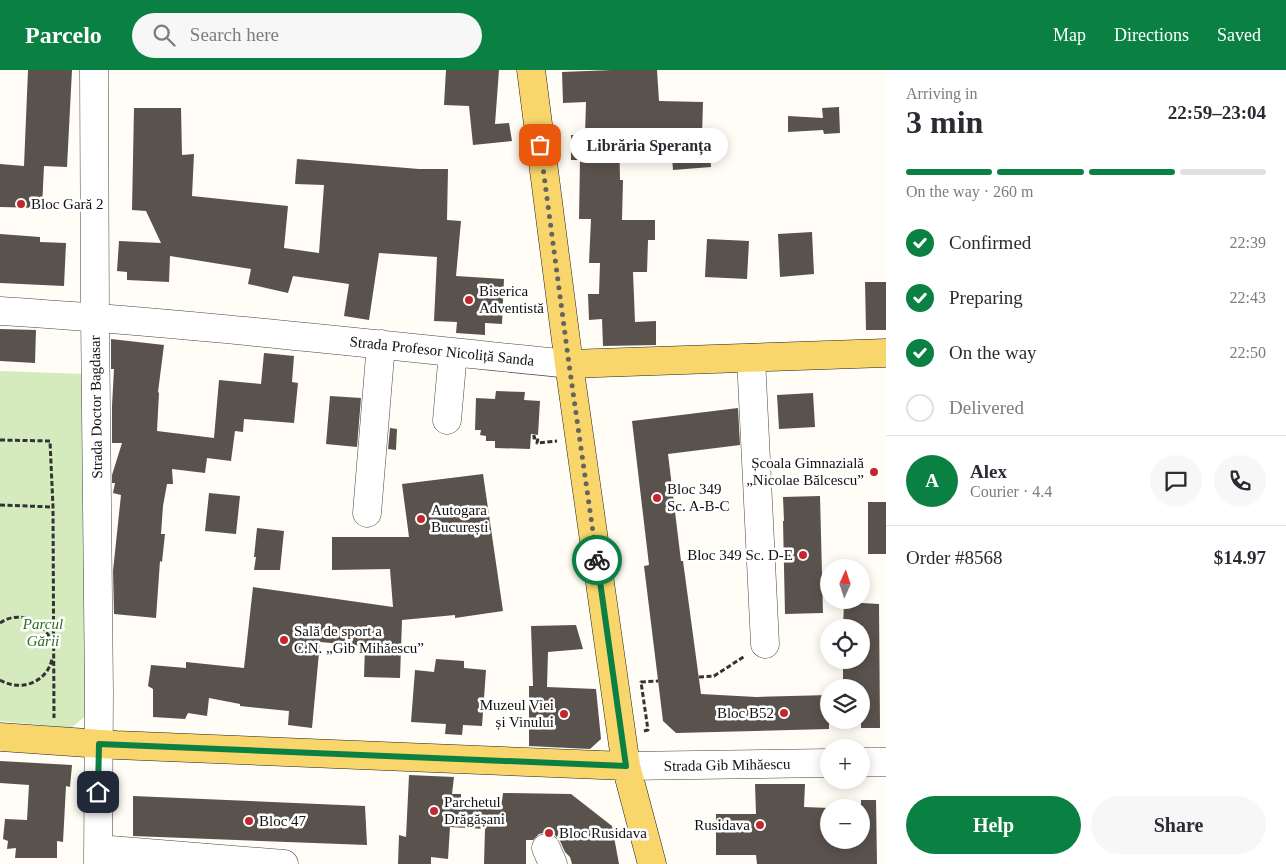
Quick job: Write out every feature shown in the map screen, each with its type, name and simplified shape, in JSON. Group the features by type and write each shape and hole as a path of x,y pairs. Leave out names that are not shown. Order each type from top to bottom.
{"main road":[{"path":"531,70 569,364 626,766 652,864"},
{"name":"Strada Profesor Nicoliță Sanda","path":"569,364 886,353"},
{"path":"0,737 99,744 626,766"}],"street":[{"name":"Strada Doctor Bagdasar","path":"94,70 99,744 98,856"},
{"name":"Strada Profesor Nicoliță Sanda","path":"0,311 95,317 569,364"},
{"path":"367,513 381,344"},
{"path":"447,420 453,352"},
{"path":"751,358 765,644"},
{"path":"870,762 886,762"},
{"name":"Strada Gib Mihăescu","path":"626,766 820,763"},
{"path":"98,856 284,864"}],"path":[{"path":"534,435 534,438 538,438 537,443 553,442"},
{"path":"0,440 50,441 53,507 54,741"},
{"path":"0,505 53,507"},
{"path":"0,623 15,617 26,618 38,623 46,630 52,641 54,652 52,663 39,680 29,685 18,686 7,684 0,680"},
{"path":"699,677 714,676 765,644"}],"green space":[{"name":"Parcul Gării","path":"0,371 85,374 88,714 71,728 0,721"}],"building":[{"path":"28,70 72,70 67,167 44,166 42,208 0,207 0,164 24,166"},
{"path":"446,70 499,70 495,124 509,123 512,141 473,145 469,106 444,105"},
{"path":"657,70 659,101 703,102 702,136 709,135 711,167 673,170 670,131 619,129 620,180 623,180 622,220 655,220 655,240 648,240 647,272 633,272 635,322 656,321 656,345 603,346 602,319 589,320 588,294 599,294 600,263 589,263 591,219 579,219 580,160 571,160 571,135 585,135 586,102 563,103 562,72"},
{"path":"839,107 840,133 824,134 823,130 788,132 788,116 823,118 822,108"},
{"path":"134,108 181,108 182,155 194,154 192,196 288,206 284,248 319,253 324,185 295,184 297,159 419,169 448,169 447,220 461,221 456,276 504,279 502,324 485,323 485,335 456,333 457,322 434,321 437,257 379,253 369,320 344,316 349,284 293,276 288,293 248,284 251,269 170,256 169,282 127,280 127,272 117,271 119,241 161,243 146,211 132,210"},
{"path":"812,232 814,274 780,277 778,234"},
{"path":"0,234 40,237 40,242 66,243 64,286 0,283"},
{"path":"707,239 749,241 747,279 705,277"},
{"path":"865,282 886,282 886,330 866,330"},
{"path":"0,329 36,330 35,363 0,361"},
{"path":"111,339 164,345 158,392 157,431 214,438 219,380 261,384 264,353 294,356 292,382 298,383 294,423 244,419 243,432 235,431 231,461 207,458 205,473 172,469 173,484 167,484 163,506 161,534 165,534 162,562 160,561 156,618 114,614 113,571 121,495 113,493 115,483 112,483 112,475 122,443 112,443 114,369 111,369"},
{"path":"496,391 525,392 524,400 540,401 538,435 531,434 530,449 495,448 495,441 486,441 486,436 480,435 481,430 475,430 476,398 495,399"},
{"path":"813,393 815,427 779,429 777,395"},
{"path":"330,396 361,398 357,447 326,444"},
{"path":"738,408 740,445 668,454 681,561 683,561 701,694 756,697 820,695 820,729 829,729 676,733 663,721 644,566 649,565 632,421"},
{"path":"390,428 397,429 396,450 388,449"},
{"path":"483,474 503,611 455,618 455,615 402,620 400,678 364,677 365,646 320,642 312,728 288,725 289,711 240,706 240,704 209,698 207,716 188,713 185,719 153,717 153,689 148,686 151,665 186,668 186,662 244,668 253,587 393,607 390,569 332,570 332,537 409,537 402,484"},
{"path":"209,493 240,496 236,534 205,531"},
{"name":"Bloc 349 Sc. D-E","path":"820,496 822,559 820,559 820,609 823,609 823,613 785,614 783,497"},
{"path":"868,502 886,502 886,554 868,554"},
{"path":"257,528 284,531 280,570 254,570"},
{"path":"870,603 879,604 880,728 870,728 870,679 843,679 843,669 870,669 870,619 843,619 844,609 870,609"},
{"name":"Muzeul Viei și Vinului","path":"576,625 583,649 548,652 547,687 596,689 601,739 590,749 529,746 529,686 533,686 531,626"},
{"path":"436,659 464,661 464,668 486,670 482,726 463,725 462,735 445,734 446,724 411,722 415,670 434,672"},
{"path":"0,761 72,765 70,787 66,786 63,842 57,841 57,858 15,858 16,848 7,849 8,841 3,839 5,819 27,820 29,785 0,783"},
{"path":"409,775 454,777 452,794 461,794 461,800 502,801 503,793 571,794 612,826 619,864 572,864 560,841 555,835 547,832 539,834 533,840 526,840 526,864 484,864 485,829 450,827 448,859 431,857 431,864 398,864 399,835 406,837"},
{"path":"755,784 805,784 804,807 820,808 820,849 870,849 870,800 876,800 877,864 757,864 756,855 716,855 716,814 756,814"},
{"name":"Bloc 47","path":"133,796 365,806 367,845 133,836"}],"way so far":[{"path":"540,145 597,560"}],"place":[{"name":"Librăria Speranța","path":"540,145"},
{"name":"Bloc Gară 2","path":"21,204"},
{"name":"Biserica Adventistă","path":"469,300"},
{"name":"Școala Gimnazială „Nicolae Bălcescu”","path":"874,472"},
{"name":"Bloc 349 Sc. A-B-C","path":"657,498"},
{"name":"Autogara București","path":"421,519"},
{"name":"Bloc 349 Sc. D-E","path":"803,555"},
{"name":"Sală de sport a C.N. „Gib Mihăescu”","path":"284,640"},
{"name":"Bloc B52","path":"784,713"},
{"name":"Muzeul Viei și Vinului","path":"564,714"},
{"name":"Parchetul Drăgășani","path":"434,811"},
{"name":"Bloc 47","path":"249,821"},
{"name":"Rusidava","path":"760,825"},
{"name":"Bloc Rusidava","path":"549,833"}],"route":[{"path":"98,792 99,744 626,766 597,560"}]}
